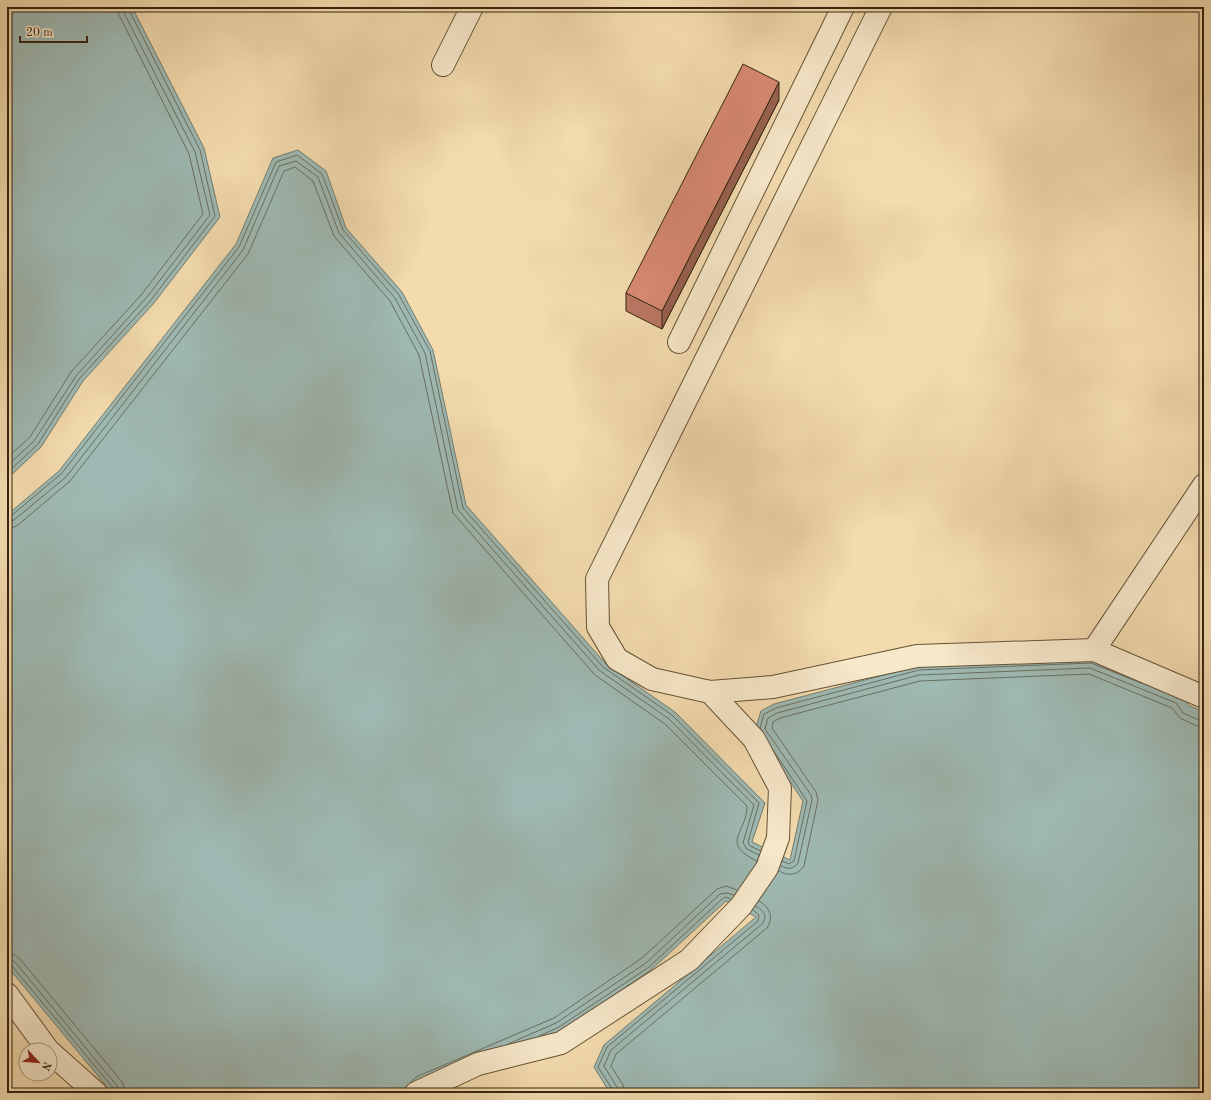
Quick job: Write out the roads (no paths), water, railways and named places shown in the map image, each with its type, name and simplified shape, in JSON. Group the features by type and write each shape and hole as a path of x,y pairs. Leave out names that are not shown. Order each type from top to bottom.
{"street":[{"path":"443,65 472,7"},
{"path":"679,342 843,7"},
{"path":"881,7 597,579 598,627 617,659 652,678 710,692 773,687 917,656 1094,650 1204,697"},
{"path":"1094,650 1204,485"},
{"path":"416,1093 478,1064 561,1043 689,960 741,906 767,868 778,838 780,788 754,739 710,692"},
{"path":"7,994 42,1042"},
{"path":"58,1059 96,1093"}],"water":[{"path":"7,7 132,7 204,148 220,217 154,303 83,381 41,447 7,479"},
{"path":"298,150 326,171 346,228 402,292 433,350 466,505 606,664 675,712 765,803 752,842 790,860 803,801 755,730 761,711 774,704 918,666 1092,659 1184,696 1188,705 1204,712 1204,1093 610,1093 594,1067 604,1045 756,917 726,901 651,970 561,1031 418,1093 112,1093 7,966 7,515 59,471 236,244 273,158"}]}
